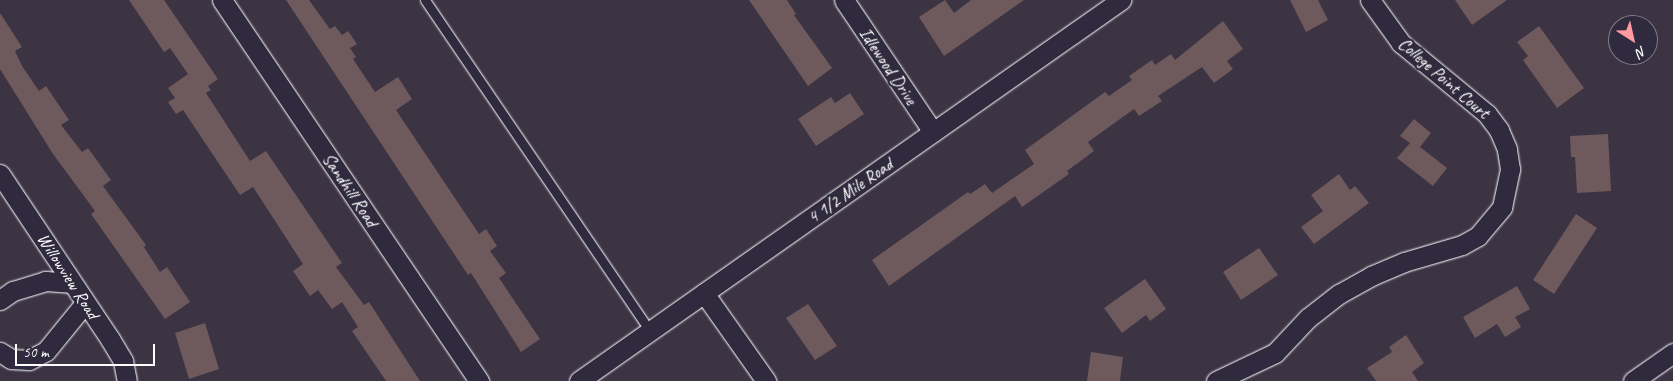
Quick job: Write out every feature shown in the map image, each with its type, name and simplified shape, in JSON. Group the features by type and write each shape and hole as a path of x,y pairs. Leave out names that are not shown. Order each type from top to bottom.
{"street":[{"name":"Sandhill Road","path":"222,0 479,381"},
{"name":"Idlewood Drive","path":"844,0 933,132"},
{"name":"4 1/2 Mile Road","path":"579,381 1121,0"},
{"name":"College Point Court","path":"1216,381 1275,353 1308,318 1371,276 1404,262 1462,245 1478,236 1502,207 1510,169 1507,149 1499,130 1487,114 1401,43 1370,0"},
{"name":"Willowview Road","path":"0,174 122,360 127,381"},
{"path":"0,300 13,291 45,282 71,283"},
{"path":"704,293 766,381"},
{"path":"0,352 11,358 29,360 46,351 85,302"},
{"path":"1633,381 1673,352"}],"lane":[{"path":"425,0 650,331"}],"building":[{"path":"129,0 164,0 218,79 208,86 211,90 206,93 250,161 266,151 342,263 336,267 364,305 369,302 420,381 386,381 352,331 358,327 342,302 332,309 318,290 310,296 293,271 303,264 253,187 240,195 183,110 176,114 168,102 175,98 168,88 188,74 170,48 164,52"},
{"path":"286,0 309,0 330,29 335,26 342,35 348,31 357,44 350,48 356,57 353,59 375,92 398,77 412,99 396,110 479,234 486,229 497,246 490,251 506,273 499,278 540,339 521,352 471,273 468,275"},
{"path":"749,0 787,0 796,14 794,15 832,68 808,86"},
{"path":"945,0 954,13 971,0 1024,0 944,56 919,17"},
{"path":"1290,0 1318,0 1328,20 1306,32"},
{"path":"1455,0 1507,0 1472,25"},
{"path":"0,13 22,47 15,51 22,66 39,91 46,86 69,120 61,125 82,152 88,148 111,180 103,186 146,245 144,247 160,272 167,267 190,302 165,319 91,214 95,211 53,154 0,69"},
{"path":"1223,21 1243,49 1227,61 1233,69 1214,83 1202,67 1158,96 1162,101 1139,116 1134,109 1088,142 1094,151 1067,171 1069,174 1022,207 1015,196 889,286 872,260 968,192 970,194 985,184 992,193 1034,164 1025,150 1105,92 1109,96 1132,80 1129,76 1152,60 1155,65 1171,54 1175,60"},
{"path":"1539,26 1584,88 1557,108 1523,60 1528,56 1517,42"},
{"path":"850,93 864,114 816,146 798,119 831,97 835,103"},
{"path":"1414,119 1431,133 1420,147 1447,168 1433,186 1397,158 1410,143 1400,136"},
{"path":"1608,134 1611,191 1577,193 1575,157 1571,157 1570,136"},
{"path":"1339,174 1350,190 1355,186 1369,203 1314,244 1301,227 1323,211 1311,195"},
{"path":"1576,214 1597,228 1554,294 1533,280"},
{"path":"1259,248 1278,275 1241,300 1223,272"},
{"path":"1145,279 1166,309 1150,321 1146,315 1122,333 1104,308"},
{"path":"1517,286 1530,309 1515,317 1521,327 1505,337 1497,324 1475,338 1463,317"},
{"path":"808,304 837,346 815,360 786,318"},
{"path":"205,323 219,369 189,379 175,333"},
{"path":"1406,335 1424,363 1412,372 1418,381 1376,381 1367,368 1392,352 1389,347"},
{"path":"1091,352 1123,357 1120,381 1087,381"}]}
